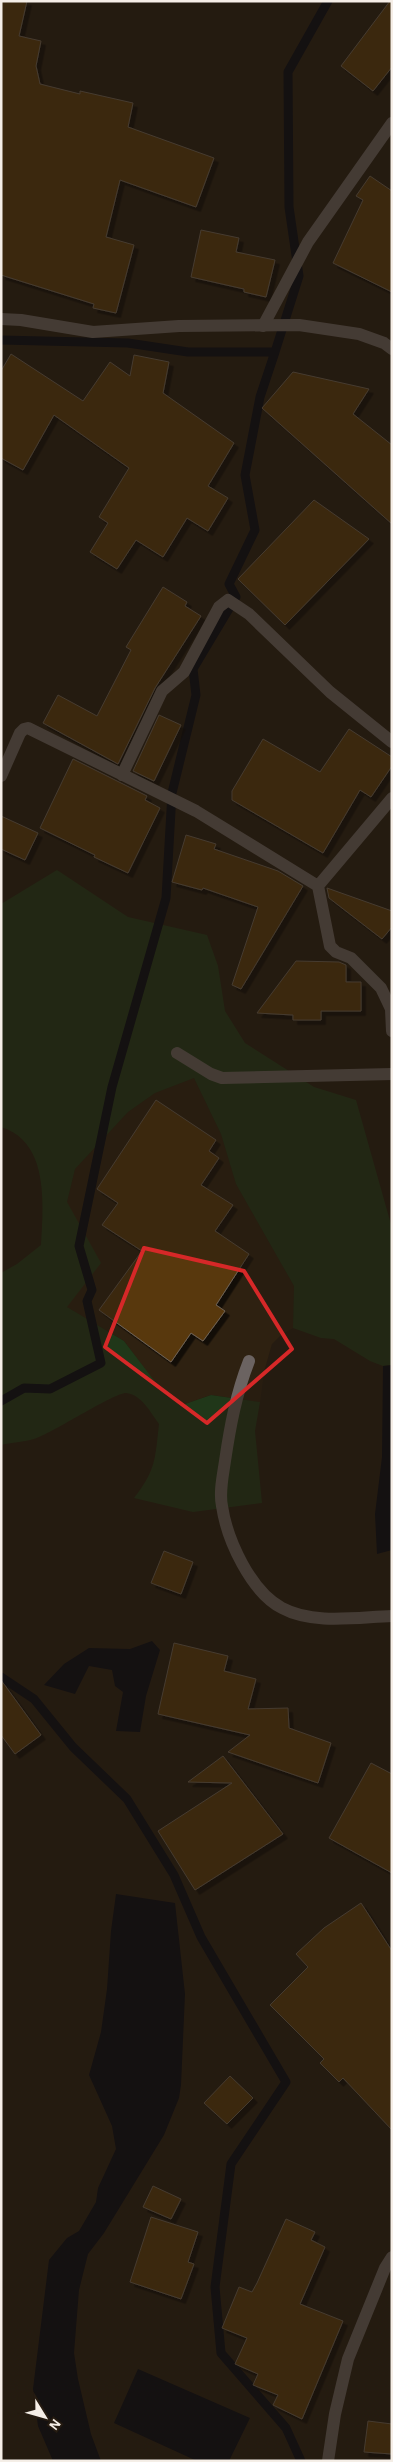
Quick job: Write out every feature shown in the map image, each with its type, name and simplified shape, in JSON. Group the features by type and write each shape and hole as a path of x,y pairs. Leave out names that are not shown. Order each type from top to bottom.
{"street":[{"path":"268,326 290,272 308,242 392,123"},
{"path":"1,319 21,320 93,332 179,326 299,325 359,334 384,343 392,349"},
{"path":"122,774 162,691 184,672 224,601 234,602 330,692 392,742"},
{"path":"1,776 20,733 26,728 196,812 318,886 330,946 336,952 351,958 381,988 391,1010 392,1031"},
{"path":"318,886 392,798"},
{"path":"178,1054 211,1074 222,1078 392,1074"},
{"path":"249,1361 239,1386 232,1416 222,1479 221,1506 232,1542 247,1571 263,1594 282,1608 302,1615 326,1618 392,1616"},
{"path":"328,2461 335,2414 348,2359 385,2268 392,2257"}],"highlighted area":[{"path":"144,1248 244,1271 292,1349 207,1423 105,1347"}],"shaded area":[{"path":"194,1078 221,1134 236,1184 294,1286 293,1328 282,1334 272,1344 264,1372 260,1402 211,1395 185,1404 165,1396 124,1341 67,1307 67,1202 75,1169 128,1112 155,1093"},
{"path":"392,1365 392,1550 377,1554 375,1514 382,1457 383,1366"},
{"path":"152,1641 160,1650 146,1696 140,1732 116,1731 123,1692 115,1686 112,1670 89,1666 75,1694 44,1685 64,1664 89,1648 130,1649"},
{"path":"116,1894 175,1903 185,1994 181,2085 179,2098 164,2135 104,2233 88,2254 79,2290 74,2353 91,2434 101,2461 53,2461 38,2426 33,2389 49,2260 67,2238 79,2231 96,2202 98,2188 116,2149 112,2126 89,2075 101,2032"},
{"path":"138,2369 250,2418 229,2461 197,2461 114,2423"}],"green space":[{"path":"57,870 128,917 207,935 218,966 225,1011 245,1043 314,1087 356,1100 392,1228 392,1365 383,1366 370,1361 334,1339 321,1338 293,1328 294,1286 236,1184 221,1134 194,1078 155,1093 128,1112 75,1169 67,1202 101,1263 67,1307 124,1341 166,1396 185,1404 211,1395 260,1402 255,1431 262,1503 193,1512 134,1498 151,1472 159,1424 141,1400 131,1394 126,1393 110,1399 39,1437 1,1445 1,1273 17,1264 41,1245 42,1194 36,1161 28,1146 17,1135 1,1127 1,904"}],"building":[{"path":"1,1 27,1 19,36 41,41 36,66 40,84 80,94 80,91 133,103 128,127 214,158 196,207 120,180 106,237 134,245 116,313 93,308 94,304 1,275"},
{"path":"390,1 392,1 392,67 373,91 341,66"},
{"path":"370,176 392,191 392,292 333,263 363,200 356,196"},
{"path":"201,230 239,238 236,252 275,260 266,297 244,292 244,289 191,277"},
{"path":"11,354 83,401 110,362 130,376 134,355 169,362 163,393 234,443 208,486 228,498 208,531 187,518 163,557 136,540 117,569 90,552 108,523 99,517 129,468 54,415 23,470 1,458 1,371"},
{"path":"293,372 369,389 353,414 392,445 392,524 262,408"},
{"path":"314,500 369,539 285,625 238,579"},
{"path":"163,587 187,602 185,606 201,616 155,688 118,764 43,723 58,695 97,716 131,650 126,647"},
{"path":"159,715 181,725 154,781 133,771"},
{"path":"349,729 392,757 392,766 371,797 360,790 323,853 232,800 232,791 263,739 320,772"},
{"path":"73,759 147,796 145,800 160,808 128,873 40,828"},
{"path":"1,816 38,833 25,860 1,849"},
{"path":"186,835 216,844 214,849 278,871 303,886 241,989 232,985 258,907 203,888 202,890 172,882"},
{"path":"327,888 392,911 392,927 382,939 329,898"},
{"path":"296,961 339,962 346,965 346,982 361,982 361,1011 321,1011 321,1020 293,1020 293,1015 257,1013"},
{"path":"156,1100 216,1140 209,1151 219,1158 201,1185 233,1205 215,1231 249,1254 216,1305 225,1311 203,1341 191,1333 171,1362 99,1310 142,1251 102,1225 118,1203 97,1189"},
{"path":"164,1551 193,1562 181,1594 151,1583"},
{"path":"174,1643 228,1656 224,1671 256,1679 248,1709 288,1708 289,1728 331,1743 318,1783 228,1752 250,1735 158,1714"},
{"path":"1,1680 41,1735 15,1754 1,1735"},
{"path":"223,1756 283,1834 195,1890 158,1831 232,1783 188,1782"},
{"path":"371,1763 392,1774 392,1873 329,1838"},
{"path":"361,1903 392,1951 392,2130 343,2078 339,2082 320,2063 324,2059 270,2005 308,1967 296,1954 324,1928"},
{"path":"230,2076 253,2098 227,2124 204,2103"},
{"path":"153,2186 181,2199 171,2219 143,2207"},
{"path":"151,2217 198,2232 188,2262 194,2264 181,2299 130,2282"},
{"path":"286,2219 315,2232 311,2240 325,2247 300,2304 343,2321 302,2419 273,2405 278,2395 253,2385 258,2374 235,2364 247,2338 222,2328 239,2287 252,2292"},
{"path":"368,2421 392,2424 392,2454 364,2452"}],"waterway":[{"path":"1,340 128,343 188,352 275,352 299,276 289,207 288,72 328,1"},
{"path":"1,1401 24,1388 50,1389 101,1363 87,1301 92,1290 79,1246 112,1087 166,898 172,793 196,695 193,669 236,597 229,584 255,530 245,475 260,397 275,352"},
{"path":"1,1677 34,1699 73,1747 127,1799 174,1875 201,1937 286,2082 231,2164 215,2287 221,2353 286,2428 301,2461"}]}
